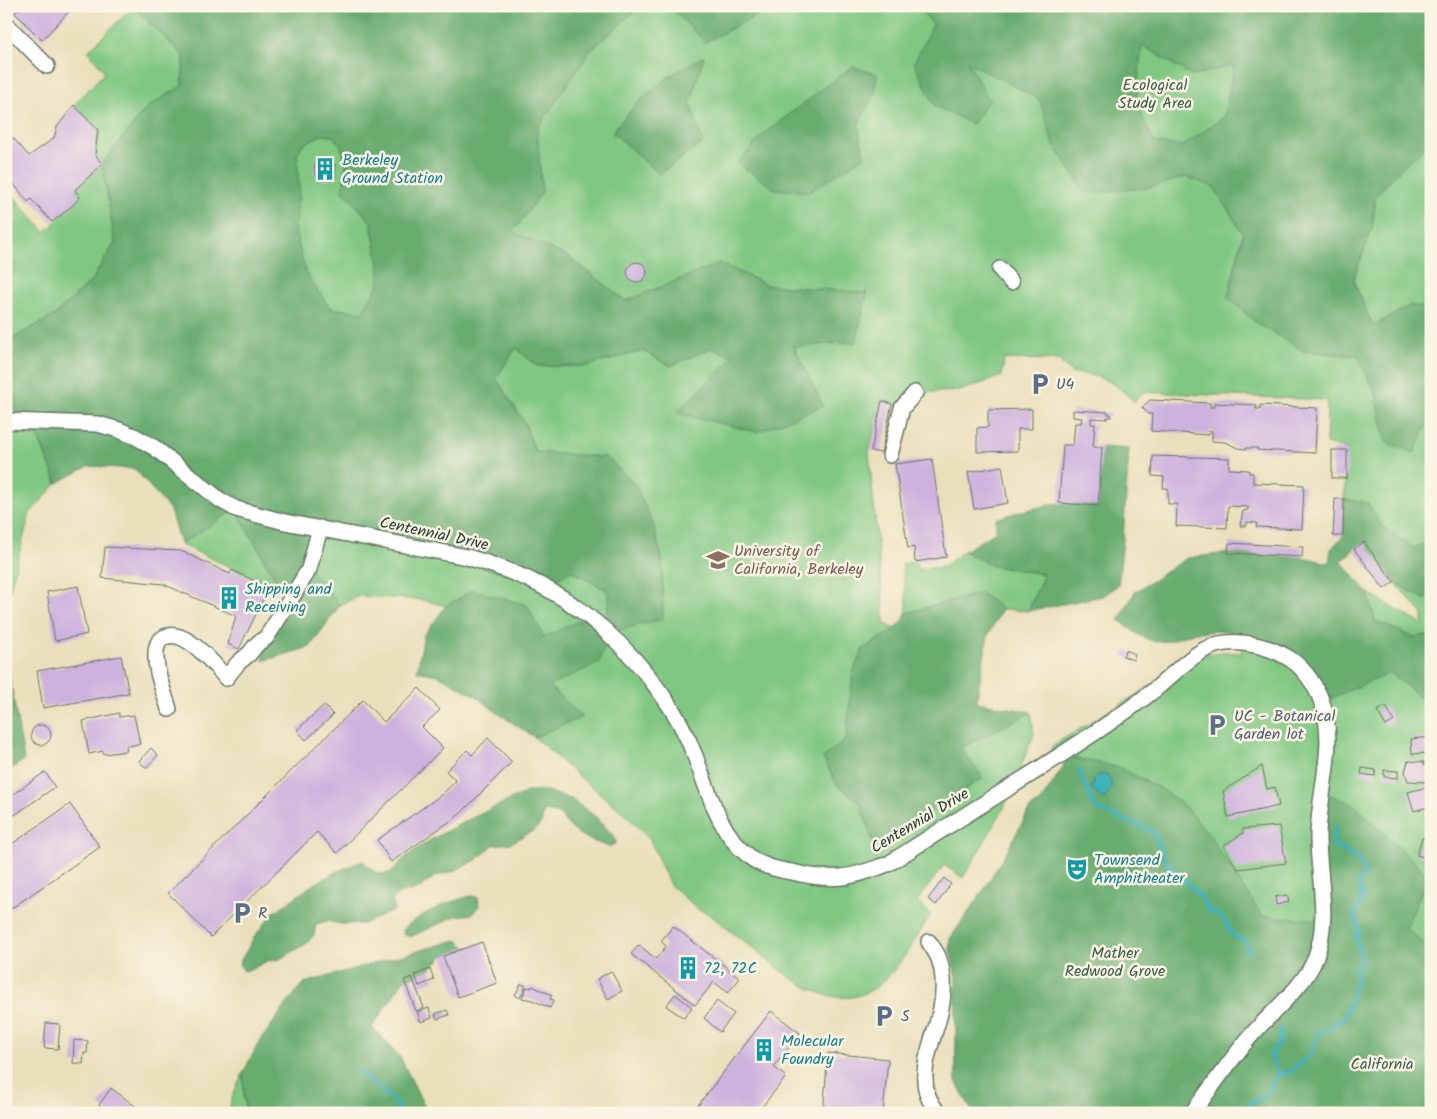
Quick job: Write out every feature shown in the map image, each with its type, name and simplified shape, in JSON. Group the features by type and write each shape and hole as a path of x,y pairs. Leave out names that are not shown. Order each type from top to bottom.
{"street":[{"path":"6,24 47,66"},
{"path":"1000,269 1011,282"},
{"path":"890,455 902,408 915,393"},
{"name":"Centennial Drive","path":"6,421 98,424 119,430 155,448 220,500 236,509 258,516 467,557 529,579 564,598 589,616 623,646 646,672 664,697 687,737 717,816 739,847 750,858 766,866 821,878 842,877 888,864 1090,736 1154,691 1180,667 1212,645 1226,642 1277,651 1293,661 1305,672 1315,686 1324,709 1328,737 1318,841 1322,880 1323,921 1320,941 1314,961 1305,978 1248,1038 1192,1113"},
{"path":"169,709 155,656 157,645 163,638 175,636 192,644 210,659 226,678 249,668 265,646 266,638 309,569 320,528"},
{"path":"929,942 939,958 943,978 940,1012 925,1073 928,1095 938,1113"}],"green space":[{"path":"132,6 640,6 590,51 537,129 542,192 513,232 569,257 626,301 720,263 767,285 867,293 856,342 794,347 823,406 757,432 676,413 734,357 710,348 671,366 643,351 586,366 537,366 516,348 496,378 525,424 535,452 606,457 634,483 653,524 662,559 663,619 608,633 599,663 549,686 582,717 534,737 476,696 438,675 417,671 424,635 446,606 473,590 527,605 544,637 589,616 607,632 608,590 572,571 542,587 529,579 320,528 309,569 340,605 310,647 263,661 266,638 307,570 282,591 236,509 180,544 170,510 135,469 89,466 57,483 32,422 6,421 6,339 17,336 55,315 91,281 115,243 102,164 146,108 182,86 184,56","holes":["321,135 333,136 341,146 346,165 343,190 371,222 379,266 379,284 362,312 330,308 306,274 295,231 299,188 297,155 302,145"]},
{"name":"Ecological Study Area","path":"640,6 669,6 705,42 774,6 1431,6 1214,187 1243,233 1228,298 1304,351 1358,356 1376,394 1386,442 1427,425 1431,426 1431,541 1413,548 1381,526 1368,503 1344,499 1347,450 1326,444 1327,400 1142,392 1134,402 1120,389 1106,380 1090,375 1071,373 1059,360 1004,359 1002,376 960,391 915,393 902,408 894,403 881,401 869,453 885,624 895,629 863,649 853,672 846,740 823,758 838,786 860,801 874,845 983,778 961,748 1031,712 1034,734 1004,808 963,878 944,865 917,902 931,914 914,942 894,970 879,985 863,994 847,997 816,992 787,975 709,914 699,910 670,885 650,840 625,814 534,737 580,716 549,686 544,637 473,590 446,606 424,600 359,596 340,605 309,569 320,528 572,571 608,591 607,632 663,618 662,559 653,524 606,457 535,452 525,423 496,378 516,347 537,366 586,366 643,351 671,366 710,348 735,357 677,413 757,432 822,406 794,346 856,342 867,293 767,285 720,263 626,301 569,257 512,232 542,192 536,129 590,51","holes":["704,56 690,103 670,76","877,75 874,95 858,124"]},
{"path":"669,6 774,6 705,42"},
{"path":"917,6 1431,6 1431,142 1403,166 1376,195 1372,228 1353,280 1373,326 1409,306 1431,307 1431,426 1427,425 1414,453 1386,442 1376,394 1358,356 1304,351 1255,322 1228,297 1243,234 1214,187 1187,177 1147,188 1085,193 1053,143 1040,100 968,62 989,100 972,124 935,106 914,63 933,24","holes":["1142,45 1192,76 1234,65 1224,117 1183,146 1154,142 1136,102"]},
{"path":"133,7 184,56 182,86 146,109 102,164 95,154 98,130 74,105 105,72 88,51"},
{"path":"704,56 690,103 703,143 659,174 612,132 639,101 670,76"},
{"path":"852,67 877,74 874,95 858,124 864,157 809,192 775,189 737,163 767,131"},
{"path":"321,135 333,136 341,146 346,165 343,190 371,222 379,266 380,284 362,312 330,308 306,274 295,231 299,188 297,154 302,145"},
{"path":"1431,142 1431,307 1409,306 1373,326 1353,280 1372,228 1376,195 1403,166"},
{"path":"102,164 115,243 91,281 55,315 17,336 6,339 6,188 45,232 80,197 75,190"},
{"path":"6,421 32,422 57,483 30,513 8,596 6,613"},
{"path":"1102,447 1129,449 1118,585 1103,596 1028,611 1044,574 993,566 964,551 996,532 996,519 1059,503 1098,506"},
{"path":"1344,499 1368,503 1381,526 1413,548 1431,541 1431,596 1425,599 1394,582 1354,549 1341,561 1368,593 1375,621 1413,637 1431,635 1431,706 1390,673 1322,702 1305,672 1243,644 1227,631 1196,632 1169,641 1155,642 1140,636 1119,620 1135,592 1187,558 1228,553 1302,557 1329,563 1331,549 1343,536"},
{"path":"236,509 282,591 180,544"},
{"path":"964,551 993,566 1044,574 1028,611 1002,609 981,593 906,613 907,605 902,564 915,562 917,569 943,567"},
{"path":"1394,582 1425,599 1431,596 1431,635 1413,637 1375,621 1368,593 1423,625 1423,614"},
{"path":"981,593 1002,609 988,635 976,702 1031,712 961,748 983,778 874,845 860,802 838,786 823,758 846,740 853,672 863,649 895,629 906,613"},
{"name":"California","path":"1243,644 1389,665 1431,681 1431,1113 973,1113 956,1081 956,975 950,950 950,939 984,890 1029,810 1041,801 1064,766 1051,749 1052,746 1203,654 1241,653"},
{"path":"6,654 24,760 6,772"},
{"name":"Mather Redwood Grove","path":"1070,757 1118,767 1163,790 1182,804 1206,830 1262,916 1323,920 1323,792 1353,804 1426,873 1421,893 1406,928 1431,950 1431,1113 973,1113 956,1081 956,975 950,950 950,939 984,890 1029,810 1041,801"},
{"path":"529,791 547,791 571,799 595,816 613,835 616,843 609,847 587,839 575,832 559,814 547,811 543,813 542,822 536,829 511,843 493,845 478,859 454,871 436,876 418,889 401,893 392,900 395,910 363,924 341,924 326,921 316,924 314,935 306,944 280,959 267,961 244,971 239,964 254,937 273,913 314,884 338,871 363,861 377,873 385,874 395,870 402,860 434,838"},
{"path":"471,896 478,897 479,906 472,914 456,916 410,937 403,934 404,928 428,912 453,901"},
{"path":"457,940 467,948 443,956 430,969 404,980 372,1027 400,1057 428,1113 245,1113 243,1073 258,1044 304,983"},
{"path":"243,1073 245,1113 228,1113 233,1095"}],"water":[{"path":"1107,774 1112,786 1105,798 1101,798 1091,789 1096,776"}],"building":[{"path":"21,6 70,6 72,8 42,40 15,13"},
{"path":"74,105 98,130 95,154 102,164 75,190 80,197 52,222 31,199 28,202 13,183 12,186 6,180 6,130 29,156 54,138 57,127"},
{"name":"Berkeley Ground Station","path":"325,158 333,161 336,169 333,177 325,180 317,177 314,169 317,161"},
{"path":"637,262 644,265 647,272 644,279 637,282 630,279 627,272 630,265"},
{"path":"1150,400 1210,403 1210,407 1214,407 1214,403 1257,405 1256,409 1260,409 1260,405 1317,408 1315,453 1238,448 1225,442 1212,441 1212,431 1209,431 1209,435 1151,431 1152,414 1148,414 1142,407"},
{"path":"882,401 892,404 881,453 871,451"},
{"path":"1032,409 1032,429 1018,429 1018,451 977,452 977,428 988,427 988,410"},
{"path":"1073,410 1108,412 1108,414 1111,414 1111,417 1107,417 1107,419 1091,418 1091,424 1095,424 1093,447 1102,447 1098,506 1059,503 1063,445 1073,445 1075,423 1081,423 1082,418 1073,417"},
{"path":"1332,450 1347,450 1347,478 1332,478"},
{"path":"1153,456 1229,458 1229,469 1249,470 1249,473 1253,473 1253,483 1304,485 1302,529 1256,527 1257,523 1247,522 1247,526 1240,526 1243,511 1248,510 1248,507 1228,506 1227,528 1176,526 1177,504 1168,504 1168,488 1163,488 1164,477 1152,476"},
{"path":"932,459 946,557 915,562 914,547 908,548 895,464"},
{"path":"1002,466 1008,503 974,509 968,472"},
{"path":"1335,499 1344,499 1343,536 1333,536"},
{"path":"1364,542 1394,582 1384,589 1354,549"},
{"path":"1229,543 1303,547 1302,557 1228,553"},
{"name":"Shipping and Receiving","path":"105,547 181,551 230,574 232,570 269,588 239,649 228,644 236,616 163,584 102,578"},
{"path":"78,586 87,634 55,641 47,592"},
{"path":"1126,650 1135,654 1133,660 1123,656"},
{"path":"121,656 129,693 43,708 37,671"},
{"path":"419,688 440,710 422,727 443,748 337,853 317,832 211,937 168,893 363,700 384,722"},
{"path":"324,705 333,715 306,740 297,730"},
{"path":"1386,706 1394,721 1386,726 1377,711"},
{"path":"119,713 119,717 134,715 140,744 126,746 127,751 104,754 103,751 89,754 83,721"},
{"path":"37,725 45,725 51,731 51,739 45,745 37,745 31,739 31,731"},
{"path":"1431,737 1431,753 1412,754 1411,739"},
{"path":"488,738 512,762 459,815 391,862 377,840 441,795 456,781 446,771 467,750 472,755"},
{"path":"151,748 158,755 146,768 139,761"},
{"path":"1408,761 1424,762 1424,765 1429,766 1431,773 1428,782 1408,781 1405,772"},
{"path":"1262,766 1267,789 1275,787 1279,806 1228,817 1223,791"},
{"path":"1362,768 1376,770 1375,776 1361,774"},
{"path":"1384,770 1398,771 1398,778 1384,777"},
{"path":"45,772 55,787 6,821 6,799"},
{"path":"1431,786 1431,806 1414,811 1408,792"},
{"path":"70,804 100,847 6,912 6,848"},
{"path":"1279,826 1286,863 1238,869 1223,846 1243,833 1243,829"},
{"path":"1422,838 1431,840 1430,859 1417,855"},
{"path":"944,878 951,884 936,905 928,899"},
{"path":"1287,895 1289,902 1276,905 1275,897"},
{"name":"72, 72C","path":"673,926 740,978 728,993 714,982 695,1005 631,954 639,945 656,959 666,946 661,941"},
{"path":"482,942 497,983 458,997 443,956"},
{"path":"430,969 434,980 419,986 415,975"},
{"path":"611,971 622,991 608,999 597,979"},
{"path":"412,977 424,1008 416,1011 404,980"},
{"path":"521,984 526,986 520,998 515,995"},
{"path":"532,986 552,995 550,999 554,1000 550,1008 522,998 527,987 531,988"},
{"path":"675,994 692,1007 684,1018 666,1006"},
{"path":"717,1001 734,1014 720,1032 704,1018"},
{"path":"429,1008 432,1018 421,1022 417,1012"},
{"path":"447,1010 449,1015 437,1019 435,1014"},
{"name":"Molecular Foundry","path":"771,1011 800,1033 774,1067 786,1077 757,1113 692,1113"},
{"path":"46,1023 60,1024 58,1049 44,1048"},
{"path":"74,1040 88,1041 87,1053 84,1053 83,1064 73,1063"},
{"path":"828,1053 888,1059 883,1113 823,1113"},
{"path":"6,1060 11,1072 6,1074"},
{"path":"111,1088 139,1109 137,1112 110,1113 99,1105"}],"waterway":[{"path":"1079,771 1095,808 1154,832 1162,855 1170,866 1202,898 1209,911 1222,916 1234,936 1246,941 1250,954"},
{"path":"1247,1113 1251,1103 1267,1094 1278,1075 1291,1071 1311,1055 1318,1033 1331,1028 1345,1017 1357,980 1355,971 1362,959 1356,937 1359,931 1354,914 1363,898 1359,882 1365,873 1359,860 1333,844 1335,827"},
{"path":"1278,1075 1271,1055 1280,1041 1281,1029"},
{"path":"357,1070 395,1101 399,1113"}],"place":[{"name":"Berkeley Ground Station","path":"325,169"},
{"name":"U4","path":"1040,384"},
{"name":"University of California, Berkeley","path":"718,560"},
{"name":"Shipping and Receiving","path":"229,598"},
{"name":"UC - Botanical Garden lot","path":"1217,725"},
{"name":"Townsend Amphitheater","path":"1077,869"},
{"name":"R","path":"242,913"},
{"name":"72, 72C","path":"688,968"},
{"name":"S","path":"884,1016"},
{"name":"Molecular Foundry","path":"764,1050"}]}
